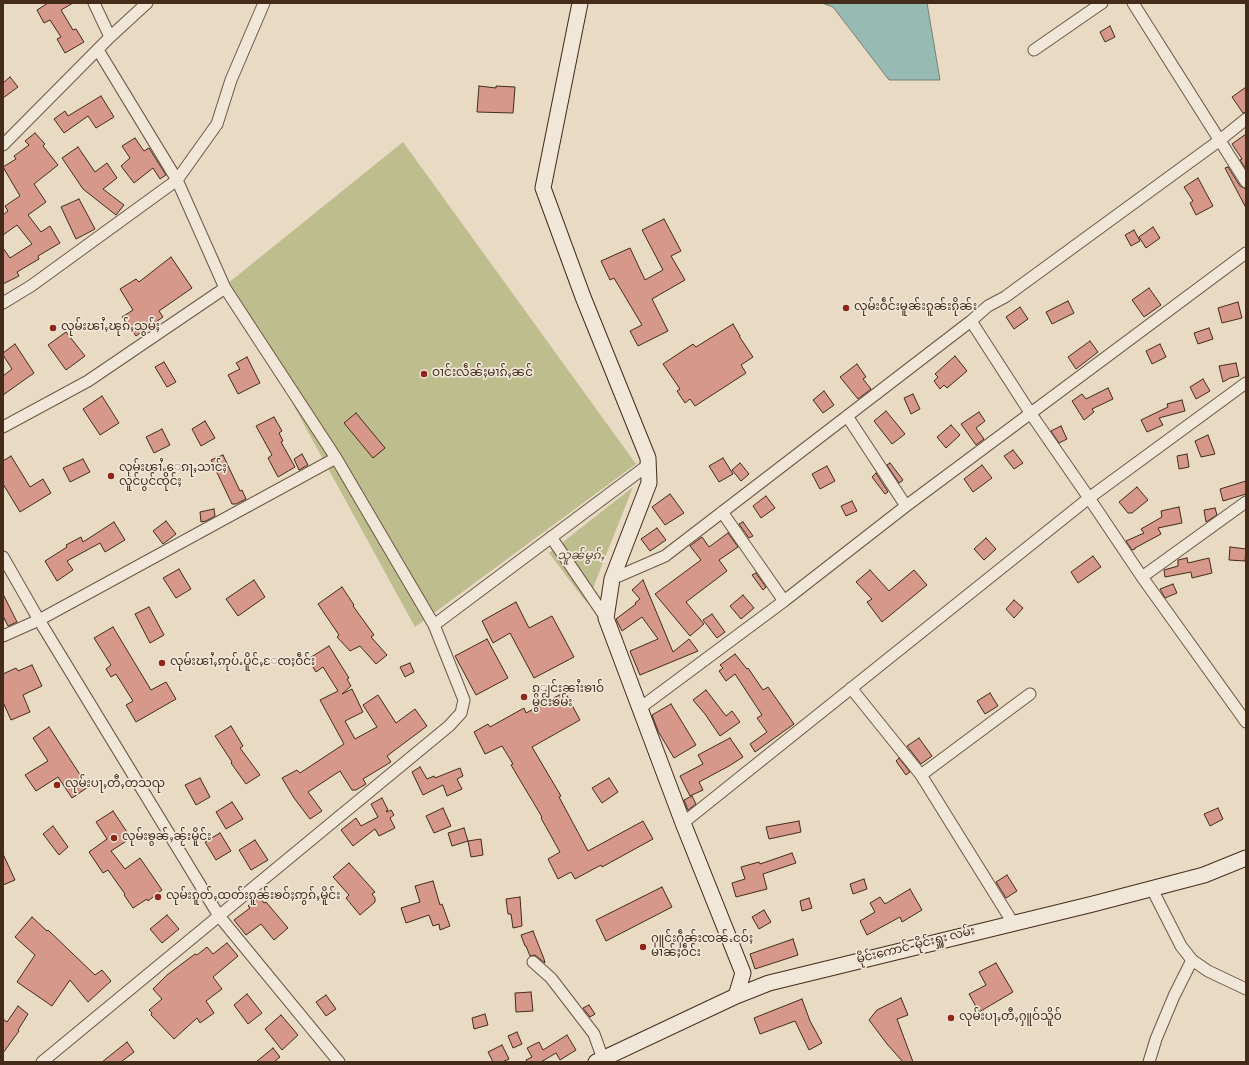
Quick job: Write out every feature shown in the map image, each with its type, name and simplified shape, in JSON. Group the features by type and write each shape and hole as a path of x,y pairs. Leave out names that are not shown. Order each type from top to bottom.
{"main road":[{"path":"580,3 543,188 583,297 648,458 649,483 612,579 606,618 683,823 743,973 736,996"},
{"name":"မိုင်းကောင်-မိုင်းရှူး လမ်း","path":"599,1060 769,982 1204,875 1246,858"},
{"path":"743,973 769,982"}],"street":[{"path":"94,3 110,37"},
{"path":"3,145 110,37 147,3"},
{"path":"3,303 31,286 177,180 217,124 231,80 264,3"},
{"path":"1034,50 1102,3"},
{"path":"1133,3 1246,182"},
{"path":"42,1062 449,726 461,713 464,700 434,625 336,458 225,288 177,180 98,50"},
{"path":"612,579 666,556 971,321 988,306 1005,297 1220,140 1246,119"},
{"path":"640,708 784,601 906,506 1246,253"},
{"path":"3,427 88,381 225,288"},
{"path":"971,321 1030,414 1142,577 1246,722"},
{"path":"683,823 1089,498 1246,383"},
{"path":"847,416 906,506"},
{"path":"3,636 39,620 336,458"},
{"path":"434,625 648,465"},
{"path":"1142,577 1246,502"},
{"path":"722,512 784,601"},
{"path":"552,537 606,618"},
{"path":"3,557 39,620 219,916 339,1062"},
{"path":"851,688 921,775 1013,923"},
{"path":"921,775 1030,694"},
{"path":"1152,888 1181,946 1192,960 1208,971 1246,989"},
{"path":"1149,1062 1156,1039 1171,1003 1192,960"},
{"path":"533,962 551,978 594,1034 599,1060"}],"green space":[{"name":"ဝၢင်းလဵၼ်ႈမၢၵ်ႇၼင်","path":"403,142 636,464 415,627 227,284"},
{"name":"သူၼ်မွၵ်ႇ","path":"633,487 587,603 549,553"}],"water":[{"path":"822,3 927,3 940,80 889,80 833,7"}],"building":[{"path":"48,3 73,3 61,10 73,30 76,29 84,42 65,53 57,39 61,37 50,20 44,23 37,10"},
{"path":"1110,26 1115,37 1105,42 1100,32"},
{"path":"10,77 18,87 3,98 3,83"},
{"path":"479,86 496,88 496,86 515,87 513,113 477,112"},
{"path":"1246,87 1246,112 1243,113 1232,97"},
{"path":"101,96 114,117 96,128 88,116 64,133 54,119 65,111 68,116"},
{"path":"35,133 45,144 43,146 58,165 34,184 46,202 28,215 41,232 50,226 60,243 38,256 39,259 17,272 19,276 3,284 3,248 10,258 32,244 17,225 3,235 3,215 8,211 5,206 20,196 3,167 16,159 14,156 29,145 25,141"},
{"path":"1246,134 1246,169 1240,160 1242,159 1232,144"},
{"path":"135,138 144,151 149,148 166,175 160,179 153,168 134,183 121,166 130,158 122,146"},
{"path":"78,147 95,172 107,163 117,178 103,189 124,205 116,215 83,189 62,158"},
{"path":"1228,167 1240,186 1246,189 1246,208 1225,168"},
{"path":"1198,178 1213,206 1196,215 1190,203 1193,201 1184,187"},
{"path":"79,199 95,229 76,239 61,207"},
{"path":"664,219 681,251 671,256 685,280 652,299 668,331 638,346 630,331 642,325 614,278 610,280 601,261 630,248 645,280 663,270 642,230"},
{"path":"1153,227 1160,238 1146,248 1139,237"},
{"path":"1134,230 1140,241 1131,246 1125,235"},
{"path":"171,257 192,288 159,311 163,317 136,336 122,317 133,310 120,289 136,279 139,282"},
{"path":"1149,288 1161,305 1144,317 1132,300"},
{"path":"1068,301 1074,313 1052,324 1046,312"},
{"path":"1238,302 1242,318 1222,323 1218,308"},
{"path":"1020,307 1028,319 1014,329 1006,317"},
{"path":"733,324 753,357 741,365 746,373 695,406 690,399 685,403 677,391 680,389 663,364 693,344 696,347"},
{"path":"1209,328 1213,339 1198,344 1194,333"},
{"path":"66,332 85,356 66,370 48,345"},
{"path":"1090,341 1098,352 1076,369 1068,357"},
{"path":"15,344 34,373 3,395 3,376 12,369 3,353"},
{"path":"1160,344 1166,357 1152,364 1146,351"},
{"path":"955,356 967,371 947,388 944,385 940,389 934,381 938,377 935,374"},
{"path":"247,357 260,383 238,394 228,375 240,369 236,363"},
{"path":"164,362 176,382 167,387 155,367"},
{"path":"1236,363 1239,376 1230,378 1223,382 1219,366"},
{"path":"857,364 866,377 863,379 871,389 858,399 840,377"},
{"path":"1203,379 1210,391 1196,399 1190,387"},
{"path":"1108,388 1113,399 1092,409 1094,412 1084,420 1072,401 1082,394 1086,399"},
{"path":"824,391 834,405 823,413 813,400"},
{"path":"913,394 920,409 911,414 904,398"},
{"path":"102,396 119,423 100,435 83,409"},
{"path":"1182,400 1185,411 1159,418 1163,425 1147,432 1141,420 1168,407 1167,404"},
{"path":"886,411 905,434 892,444 874,421"},
{"path":"979,412 985,421 976,428 984,439 976,445 961,424"},
{"path":"356,413 385,448 373,458 344,423"},
{"path":"274,417 282,431 279,433 283,441 281,442 295,467 278,477 268,458 272,455 256,426"},
{"path":"205,421 215,438 201,446 192,429"},
{"path":"951,425 960,435 946,448 937,437"},
{"path":"1061,426 1067,439 1059,443 1051,431"},
{"path":"162,429 170,445 154,453 146,437"},
{"path":"1208,435 1215,454 1201,457 1195,441"},
{"path":"1013,450 1023,463 1014,469 1004,456"},
{"path":"302,454 308,465 299,470 294,459"},
{"path":"1187,454 1189,467 1179,469 1177,456"},
{"path":"223,455 240,491 242,490 246,499 236,504 232,504 211,460"},
{"path":"11,456 30,487 43,479 51,493 20,512 3,484 3,461"},
{"path":"723,458 733,474 719,482 709,466"},
{"path":"83,459 90,472 70,482 63,468"},
{"path":"740,463 749,474 741,481 732,470"},
{"path":"890,463 903,480 899,483 887,465"},
{"path":"982,465 992,478 973,492 964,479"},
{"path":"827,466 835,481 820,489 812,474"},
{"path":"876,473 888,492 885,494 872,477"},
{"path":"1246,481 1246,494 1223,501 1220,489"},
{"path":"1137,487 1148,500 1132,513 1128,513 1119,502"},
{"path":"670,494 684,513 665,525 652,507"},
{"path":"766,496 775,508 761,518 753,506"},
{"path":"852,501 857,511 846,516 841,506"},
{"path":"1179,507 1182,523 1158,528 1161,534 1132,550 1126,541 1144,533 1141,529 1162,517 1161,511"},
{"path":"1215,508 1217,515 1206,522 1204,510"},
{"path":"214,509 215,516 201,522 200,512"},
{"path":"166,521 176,534 163,544 153,531"},
{"path":"114,522 125,540 105,552 100,543 67,561 73,570 57,581 45,561 67,547 66,545 81,537 83,542"},
{"path":"743,522 753,536 749,538 739,524"},
{"path":"657,528 666,540 650,551 641,539"},
{"path":"728,533 738,547 719,560 727,571 686,602 704,624 690,636 655,594 701,560 690,546 702,537 709,547"},
{"path":"986,538 996,549 984,560 974,549"},
{"path":"1230,547 1246,549 1245,561 1229,560"},
{"path":"1093,556 1101,567 1078,583 1071,572"},
{"path":"1187,558 1188,563 1209,558 1212,573 1192,578 1191,572 1165,577 1164,570 1178,566 1178,560"},
{"path":"179,569 191,589 176,598 163,578"},
{"path":"870,570 889,591 914,570 927,585 882,622 867,602 872,599 856,582"},
{"path":"756,573 766,587 763,590 752,575"},
{"path":"254,580 265,597 238,616 226,599"},
{"path":"643,580 673,652 689,639 698,651 640,675 630,651 658,639 642,617 622,631 616,619 636,604 635,603 640,599 632,590"},
{"path":"1173,584 1177,593 1165,598 1160,589"},
{"path":"342,587 354,605 353,606 374,635 371,637 387,655 376,664 360,646 350,651 337,637 339,635 318,604"},
{"path":"3,594 17,622 8,626 3,616"},
{"path":"743,595 754,608 741,619 730,606"},
{"path":"1014,600 1023,608 1014,618 1006,609"},
{"path":"516,602 529,628 552,616 574,657 534,678 510,633 493,643 482,621"},
{"path":"149,607 164,635 150,643 135,614"},
{"path":"712,614 725,632 717,638 703,620"},
{"path":"113,627 151,690 166,682 176,699 136,722 126,705 133,701 116,674 111,677 106,669 111,665 94,638"},
{"path":"487,639 508,678 476,695 455,656"},
{"path":"329,646 349,678 347,679 351,686 342,694 352,689 363,712 345,721 355,739 377,727 363,705 378,695 396,723 415,709 427,726 387,756 391,762 363,779 366,784 356,790 352,790 340,771 308,792 322,811 310,819 294,798 282,778 297,770 300,773 344,744 320,700 338,691 323,667 316,672 308,659"},
{"path":"735,654 747,669 748,668 763,690 768,687 794,724 755,752 750,744 767,732 757,718 762,715 735,674 726,681 719,671 723,668 720,665"},
{"path":"410,663 414,672 405,677 400,667"},
{"path":"32,665 42,686 23,695 30,712 11,720 3,702 3,674 16,668 18,671"},
{"path":"706,690 726,716 732,711 740,722 720,736 705,714 693,700"},
{"path":"565,692 580,720 532,747 561,796 559,797 588,851 643,821 653,839 602,867 601,865 575,879 571,872 558,879 548,859 560,852 541,818 542,817 511,765 513,764 502,746 485,754 474,732 488,724 490,727 524,708 526,713"},
{"path":"990,693 998,706 985,714 977,701"},
{"path":"671,704 696,745 674,758 658,731 652,715"},
{"path":"231,726 243,746 240,748 260,775 246,784 231,763 232,762 215,736"},
{"path":"49,727 88,787 72,798 58,777 36,791 25,775 48,761 33,738"},
{"path":"730,738 743,757 699,782 703,790 690,796 680,776 703,764 698,755"},
{"path":"919,738 932,756 921,764 907,746"},
{"path":"899,758 910,772 906,775 896,761"},
{"path":"420,767 427,779 434,776 435,778 460,768 463,776 457,779 462,789 447,796 443,785 423,795 412,772"},
{"path":"200,778 210,797 196,805 185,785"},
{"path":"609,778 618,792 602,803 592,788"},
{"path":"692,796 696,804 688,810 684,800"},
{"path":"382,798 388,810 386,811 391,810 394,815 390,818 395,828 379,836 375,829 353,846 341,830 356,818 361,826 378,817 371,804"},
{"path":"232,802 243,819 226,829 216,812"},
{"path":"443,808 451,826 434,833 426,816"},
{"path":"1218,808 1223,819 1210,826 1204,814"},
{"path":"113,811 131,838 111,851 125,869 140,858 162,890 148,901 147,899 133,908 108,870 103,873 89,852 107,839 96,822"},
{"path":"799,821 801,832 769,839 766,827"},
{"path":"53,826 68,847 59,855 43,834"},
{"path":"464,828 468,841 452,846 448,833"},
{"path":"220,833 231,851 216,860 205,842"},
{"path":"481,839 483,855 471,857 468,841"},
{"path":"255,840 268,860 251,870 239,850"},
{"path":"792,853 796,863 763,874 767,889 736,897 732,883 745,879 741,867 759,862 760,864"},
{"path":"3,854 15,880 3,885"},
{"path":"349,863 375,892 372,894 375,898 375,902 360,915 346,898 349,895 333,877"},
{"path":"1007,875 1017,891 1006,898 996,882"},
{"path":"864,879 867,889 853,894 850,884"},
{"path":"433,881 440,905 442,904 450,926 440,930 439,924 433,926 429,915 406,923 401,908 420,902 415,886"},
{"path":"662,887 672,907 606,941 596,920"},
{"path":"910,889 922,910 902,922 900,917 867,935 860,921 875,912 870,903 880,897 885,904"},
{"path":"259,897 264,903 266,902 288,928 274,940 261,924 246,935 234,920 250,908 248,906"},
{"path":"520,897 522,926 513,928 511,914 508,914 506,899"},
{"path":"809,898 812,908 802,911 800,901"},
{"path":"764,910 771,922 759,929 752,917"},
{"path":"167,915 179,929 162,943 150,929"},
{"path":"32,917 47,931 48,930 95,975 102,970 111,981 88,1002 70,980 52,1006 17,982 35,955 15,937"},
{"path":"533,931 545,963 535,955 530,956 525,946 521,935"},
{"path":"793,939 798,955 755,969 750,954"},
{"path":"227,943 238,956 213,977 222,989 206,1001 214,1013 200,1023 197,1018 174,1039 151,1015 152,1013 149,1010 162,999 153,989 167,975 195,954 197,955 207,947 213,954"},
{"path":"996,963 1013,992 979,1012 969,994 986,985 979,972"},
{"path":"531,992 533,1011 516,1012 515,993"},
{"path":"247,994 262,1013 248,1024 234,1005"},
{"path":"326,995 336,1009 326,1016 316,1002"},
{"path":"901,998 908,1015 897,1019 913,1062 903,1062 869,1020 877,1010"},
{"path":"802,999 810,1021 822,1043 809,1050 795,1021 760,1034 754,1018"},
{"path":"589,1005 595,1014 590,1017 583,1008"},
{"path":"18,1006 28,1014 18,1030 19,1031 3,1053 3,1019 7,1022"},
{"path":"485,1014 488,1025 474,1029 472,1018"},
{"path":"281,1015 298,1035 282,1050 265,1029"},
{"path":"517,1032 522,1044 513,1048 508,1036"},
{"path":"567,1035 576,1050 560,1060 556,1053 541,1062 527,1062 526,1060 532,1057 527,1048 539,1042 543,1050"},
{"path":"127,1042 134,1052 121,1062 102,1062"},
{"path":"502,1045 509,1059 502,1062 493,1062 488,1052"},
{"path":"273,1048 280,1057 274,1062 256,1062"}],"place":[{"name":"လုမ်းဝဵင်းမူၼ်းၵူၼ်းၵိုၼ်း","path":"846,308"},
{"name":"လုမ်းၽၢႆႇၽုၵ်ႇသွမ်ႈ","path":"53,328"},
{"name":"ဝၢင်းလဵၼ်ႈမၢၵ်ႇၼင်","path":"424,374"},
{"name":"လုမ်းၽၢႆႇေၵႃႇသၢင်ႈ လူင်ပွင်ၸိုင်ႈ","path":"111,476"},
{"name":"လုမ်းၽၢႆႇဢုပ်ႉပိူင်ႇႄၸႈဝဵင်း","path":"162,663"},
{"name":"ၵွျင်းၼၢႆးၶၢဝ် မွင်းၶမ်း","path":"524,697"},
{"name":"လုမ်းပႃႇတီႇတသၺ","path":"57,785"},
{"name":"လုမ်းၶွၼ်ႇၼႂ်းမိူင်း","path":"114,838"},
{"name":"လုမ်းၵူတ်ႇထတ်းၵူၼ်းၶဝ်ႈဢွၵ်ႇမိူင်း","path":"158,897"},
{"name":"ႁူင်းႁဵၼ်းၸၼ်ႉငဝ်ႈ မၢၼ်ႈဝဵင်း","path":"643,947"},
{"name":"လုမ်းပႃႇတီႇႁူဝ်သိူဝ်","path":"951,1018"}]}
